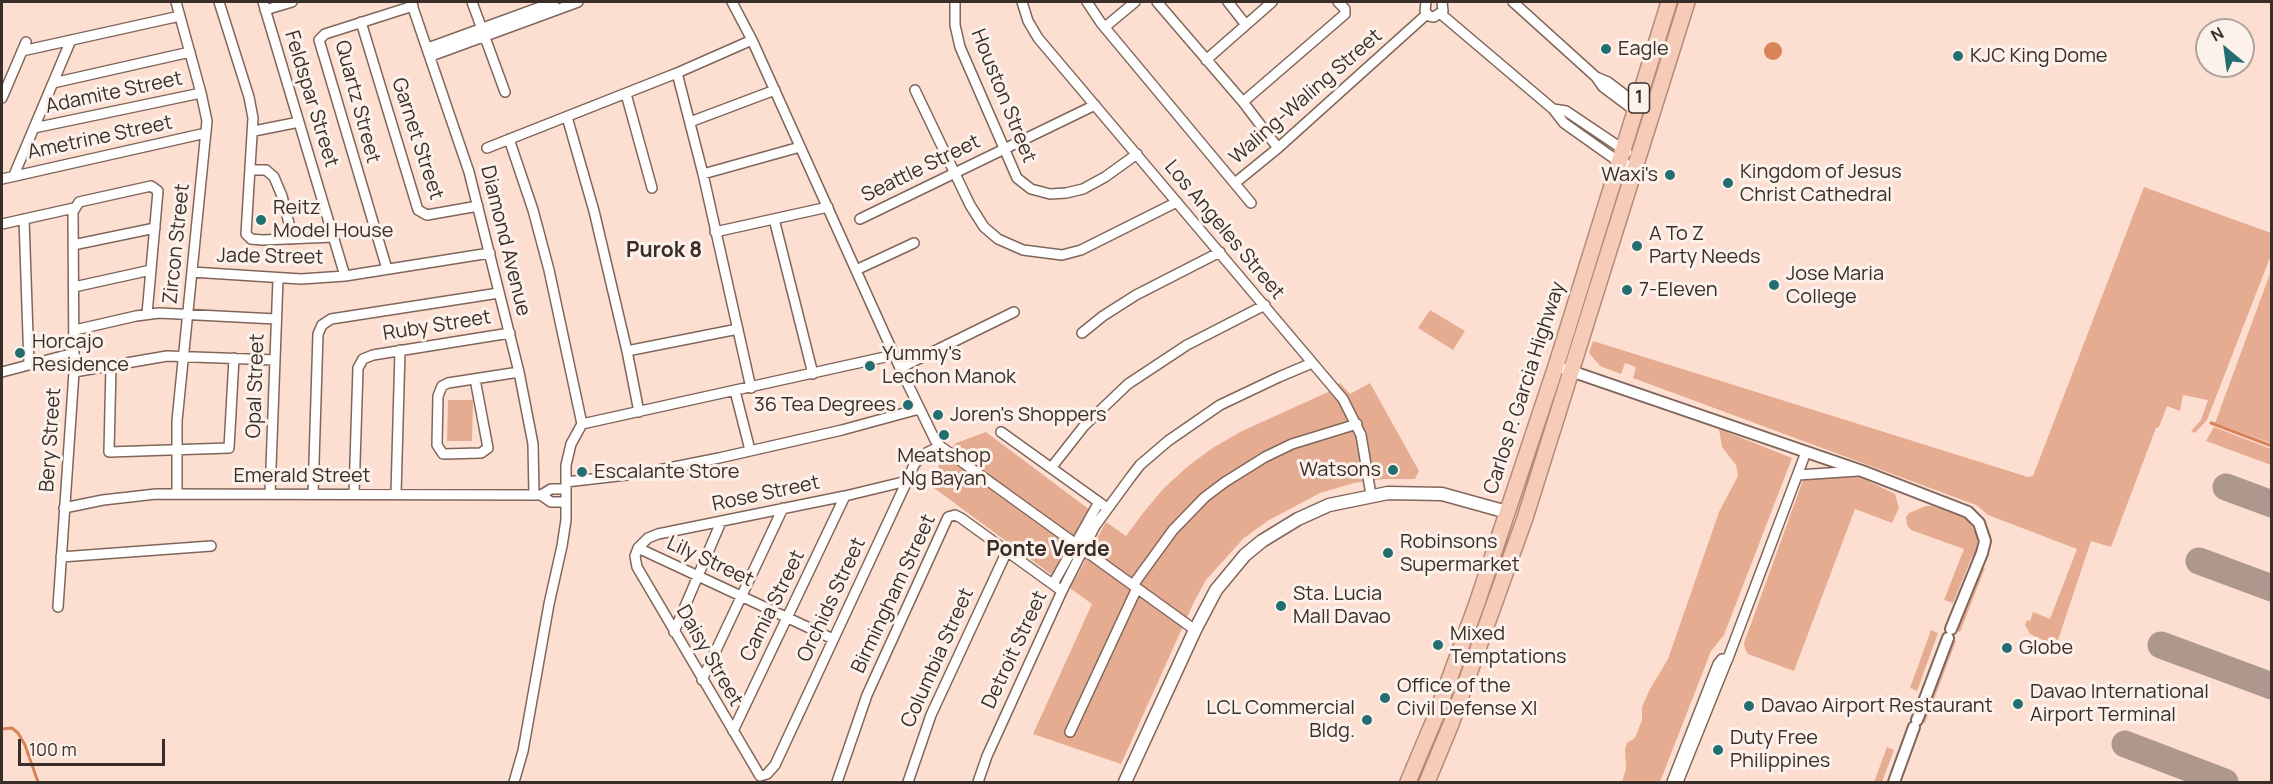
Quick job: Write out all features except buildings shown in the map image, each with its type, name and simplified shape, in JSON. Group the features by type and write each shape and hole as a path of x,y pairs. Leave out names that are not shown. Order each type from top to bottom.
{"highway":[{"name":"Carlos P. Garcia Highway","path":"1409,779 1435,718 1508,512 1556,366 1669,2"},
{"name":"Carlos P. Garcia Highway","path":"1427,782 1494,608 1572,371 1687,2"}],"main road":[{"path":"1125,783 1195,630 1216,590 1229,572 1262,542 1315,511 1338,502 1371,495 1406,492 1442,494 1508,512"}],"street":[{"name":"Zircon Street","path":"176,2 207,121 176,450 177,493"},
{"path":"219,2 249,97 254,131 246,234 251,239 262,240 333,237"},
{"path":"264,6 292,2"},
{"path":"471,2 505,92"},
{"path":"536,13 554,2"},
{"path":"430,52 536,13 567,3 578,2"},
{"path":"732,2 775,90 919,409 940,446 1195,630"},
{"name":"Houston Street","path":"955,2 955,25 960,46 1017,178 1031,189 1050,194 1083,189 1106,177 1137,154"},
{"name":"Los Angeles Street","path":"1022,2 1028,21 1038,38 1343,399 1357,424 1364,444 1371,495"},
{"path":"1087,2 1090,9 1251,203"},
{"path":"1105,27 1135,2"},
{"path":"1157,2 1243,102 1278,148"},
{"path":"1228,2 1246,25"},
{"path":"1206,60 1272,2"},
{"path":"1426,2 1424,8 1427,14 1434,17 1441,14 1444,9 1442,2"},
{"path":"1513,2 1596,77 1608,82 1636,107"},
{"name":"Quartz Street","path":"387,269 319,44 320,38 325,34 412,4"},
{"name":"Diamond Avenue","path":"412,4 466,162 478,206 519,372 533,444 538,495"},
{"path":"1243,102 1342,17 1346,12 1340,4"},
{"name":"Feldspar Street","path":"264,6 345,276"},
{"name":"Waling-Waling Street","path":"1235,183 1278,148 1427,14"},
{"path":"1441,14 1553,109 1566,111 1621,156 1637,161"},
{"path":"2,98 24,46 71,40 180,16"},
{"name":"Garnet Street","path":"362,22 418,210 427,215 478,206"},
{"path":"14,175 71,40"},
{"path":"487,147 677,73 752,40"},
{"path":"53,83 190,52"},
{"path":"677,73 703,174 751,388"},
{"path":"690,122 775,90"},
{"path":"915,90 980,219 998,240 1023,250 1062,255 1081,250 1177,202"},
{"name":"Adamite Street","path":"34,128 201,93"},
{"path":"626,93 652,188"},
{"name":"Seattle Street","path":"860,219 1095,105"},
{"path":"567,117 594,211 639,412"},
{"path":"254,131 299,122"},
{"name":"Ametrine Street","path":"2,178 206,134"},
{"path":"509,139 533,210 549,270 582,424 571,444 562,546 549,604 525,740 514,783"},
{"path":"703,174 800,147"},
{"path":"250,170 266,170 274,177 282,196 293,239"},
{"path":"2,224 75,206 83,200 150,186 156,188 158,194 147,314"},
{"name":"Bery Street","path":"58,607 74,372 75,206"},
{"path":"715,232 828,207"},
{"path":"24,219 29,365"},
{"path":"774,219 813,374"},
{"path":"73,245 155,228"},
{"path":"856,270 914,243"},
{"path":"1082,333 1103,316 1136,295 1220,252"},
{"name":"Jade Street","path":"192,272 278,279 345,276 489,253"},
{"path":"74,287 151,270"},
{"name":"Opal Street","path":"270,494 278,279"},
{"path":"313,494 318,334 322,325 331,320 500,293"},
{"path":"1051,468 1084,426 1128,384 1187,345 1265,305"},
{"path":"900,368 1014,312"},
{"path":"75,330 147,314 276,319"},
{"path":"627,351 738,329"},
{"name":"Ruby Street","path":"354,494 360,363 368,356 510,333"},
{"path":"396,494 400,350"},
{"path":"2,372 74,353"},
{"path":"582,424 894,355"},
{"path":"74,372 144,359 184,356 275,360"},
{"path":"111,365 109,452 230,448 234,358"},
{"name":"Detroit Street","path":"1053,584 1075,544 1103,505 1140,465 1184,429 1220,405 1312,363"},
{"path":"1556,366 1862,471 1962,509 1973,516 1985,537 1984,546 1894,783"},
{"path":"475,379 488,448 481,453 443,454 437,445 438,392 442,386 448,383 519,372"},
{"path":"735,392 750,450"},
{"name":"Emerald Street","path":"64,508 130,496 177,493 538,495 566,485 644,473 842,430 919,409"},
{"path":"1070,732 1135,587 1173,530 1196,505 1225,482 1265,457 1292,444 1357,424"},
{"path":"1001,432 1103,505"},
{"name":"Orchids Street","path":"763,776 775,765 918,458 927,451 940,446"},
{"path":"1678,783 1728,659 1806,452"},
{"path":"1798,475 1862,471"},
{"name":"Rose Street","path":"638,548 652,536 907,481"},
{"name":"Emerald Street","path":"538,495 551,502 566,502"},
{"name":"Camia Street","path":"732,731 845,496"},
{"name":"Detroit Street","path":"978,783 987,756 1103,505"},
{"path":"702,680 783,508"},
{"name":"Birmingham Street","path":"837,783 867,695 946,519 951,515 958,516 1062,591"},
{"path":"674,632 721,522"},
{"path":"61,557 211,546"},
{"name":"Lily Street","path":"638,548 833,639"},
{"name":"Daisy Street","path":"638,548 635,556 636,564 732,731 758,774 763,776"},
{"name":"Columbia Street","path":"908,783 931,715 1007,551"},
{"path":"1672,783 1718,664 1722,659 1728,659"},
{"path":"1409,779 1427,782"}],"shaded area":[{"path":"1769,42 1777,42 1782,47 1780,58 1769,60 1764,55 1764,47"},
{"path":"2144,187 2271,233 2271,255 2207,420 2195,433 2191,431 2201,420 2208,400 2183,395 2180,411 2167,406 2159,427 2156,428 2111,547 2091,541 2058,640 2051,638 2049,643 2030,634 2025,625 2027,620 2030,621 2033,612 2050,619 2077,549 1988,515 1976,505 1633,378 1636,367 1625,363 1621,374 1600,366 1589,353 1593,341 2028,477 2033,476"},
{"path":"2271,271 2271,443 2215,423"},
{"path":"1430,310 1465,331 1453,350 1418,328"},
{"path":"1340,383 1350,394 1370,383 1419,471 1415,479 1383,479 1354,483 1320,493 1269,520 1244,538 1206,580 1121,764 1033,734 1092,604 1070,588 1085,561 1068,548 1052,575 930,485 943,457 956,443 986,432 1090,510 1076,534 1093,546 1106,522 1126,536 1164,488 1211,449 1240,432 1328,392"},
{"path":"448,400 473,400 472,441 447,441"},
{"path":"2214,427 2271,449 2271,465 2206,441"},
{"path":"1719,429 1792,458 1724,635 1711,651 1660,782 1622,782 1626,769 1627,743 1635,738 1642,720 1642,707 1668,659 1719,512 1738,476 1736,465 1722,447"},
{"path":"1855,475 1895,494 1899,508 1892,523 1855,509 1794,671 1748,654 1744,643 1803,480"},
{"path":"1926,506 1966,518 1978,536 1976,552 1953,603 1944,600 1964,549 1911,530 1907,525 1906,517 1909,513"},
{"path":"1981,567 1985,568 1960,632 1956,630"},
{"path":"1931,630 1938,633 1917,691 1910,688"},
{"path":"1951,639 1956,641 1925,723 1920,721"},
{"path":"1887,747 1894,750 1882,782 1874,782"}],"waterway":[{"path":"2211,423 2272,446"},
{"path":"2,729 12,728 18,733 25,745 38,782"}],"taxiway":[{"path":"2226,487 2272,504"},
{"path":"2199,561 2272,588"},
{"path":"2161,645 2272,686"},
{"path":"2125,744 2225,782"}],"place":[{"name":"Eagle","path":"1606,49"},
{"name":"KJC King Dome","path":"1958,56"},
{"name":"Waxi's","path":"1670,175"},
{"name":"Kingdom of Jesus Christ Cathedral","path":"1728,183"},
{"name":"Reitz Model House","path":"261,220"},
{"name":"A To Z Party Needs","path":"1637,246"},
{"name":"Jose Maria College","path":"1774,285"},
{"name":"7-Eleven","path":"1627,290"},
{"name":"Horcajo Residence","path":"20,353"},
{"name":"Yummy's Lechon Manok","path":"870,366"},
{"name":"36 Tea Degrees","path":"908,405"},
{"name":"Joren's Shoppers","path":"938,415"},
{"name":"Meatshop Ng Bayan","path":"944,435"},
{"name":"Watsons","path":"1393,470"},
{"name":"Escalante Store","path":"582,472"},
{"name":"Robinsons Supermarket","path":"1388,553"},
{"name":"Sta. Lucia Mall Davao","path":"1281,606"},
{"name":"Mixed Temptations","path":"1438,645"},
{"name":"Globe","path":"2007,648"},
{"name":"Office of the Civil Defense XI","path":"1385,698"},
{"name":"Davao International Airport Terminal","path":"2018,704"},
{"name":"Davao Airport Restaurant","path":"1749,706"},
{"name":"LCL Commercial Bldg.","path":"1367,720"},
{"name":"Duty Free Philippines","path":"1718,750"}],"district":[{"name":"Purok 8","path":"664,251"},
{"name":"Ponte Verde","path":"1048,550"}]}
